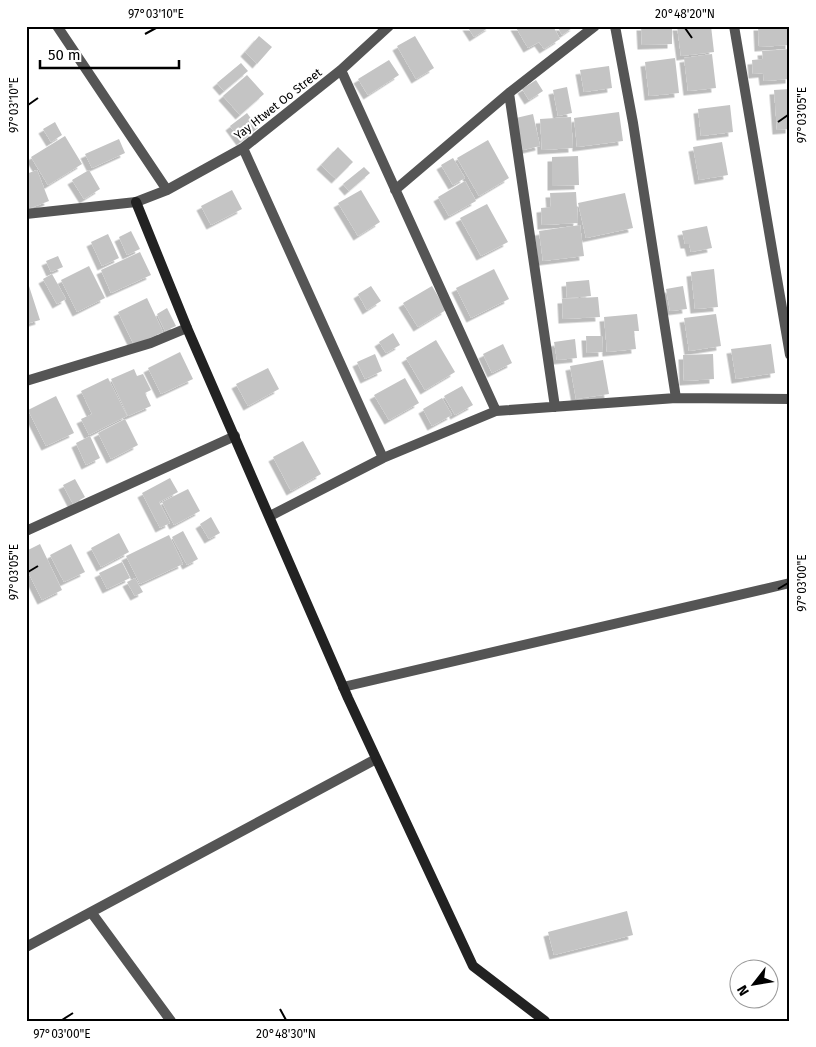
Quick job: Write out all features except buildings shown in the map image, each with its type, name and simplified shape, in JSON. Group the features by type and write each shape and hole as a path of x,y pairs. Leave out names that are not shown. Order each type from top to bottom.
{"street":[{"path":"57,26 167,190"},
{"name":"Yay Htwet Oo Street","path":"26,214 136,202 167,190 243,148 341,70 389,26"},
{"path":"395,190 509,93 595,26"},
{"path":"615,26 633,123 676,398"},
{"path":"734,26 790,355"},
{"path":"341,70 496,411"},
{"path":"509,93 555,407"},
{"path":"243,148 383,458"},
{"path":"136,202 187,328 343,687 473,966 545,1021"},
{"path":"26,382 150,344 187,328"},
{"path":"270,516 383,458 496,411 676,398 790,399"},
{"path":"26,531 235,436"},
{"path":"343,687 790,583"},
{"path":"26,947 376,759"},
{"path":"91,912 171,1021"}]}
